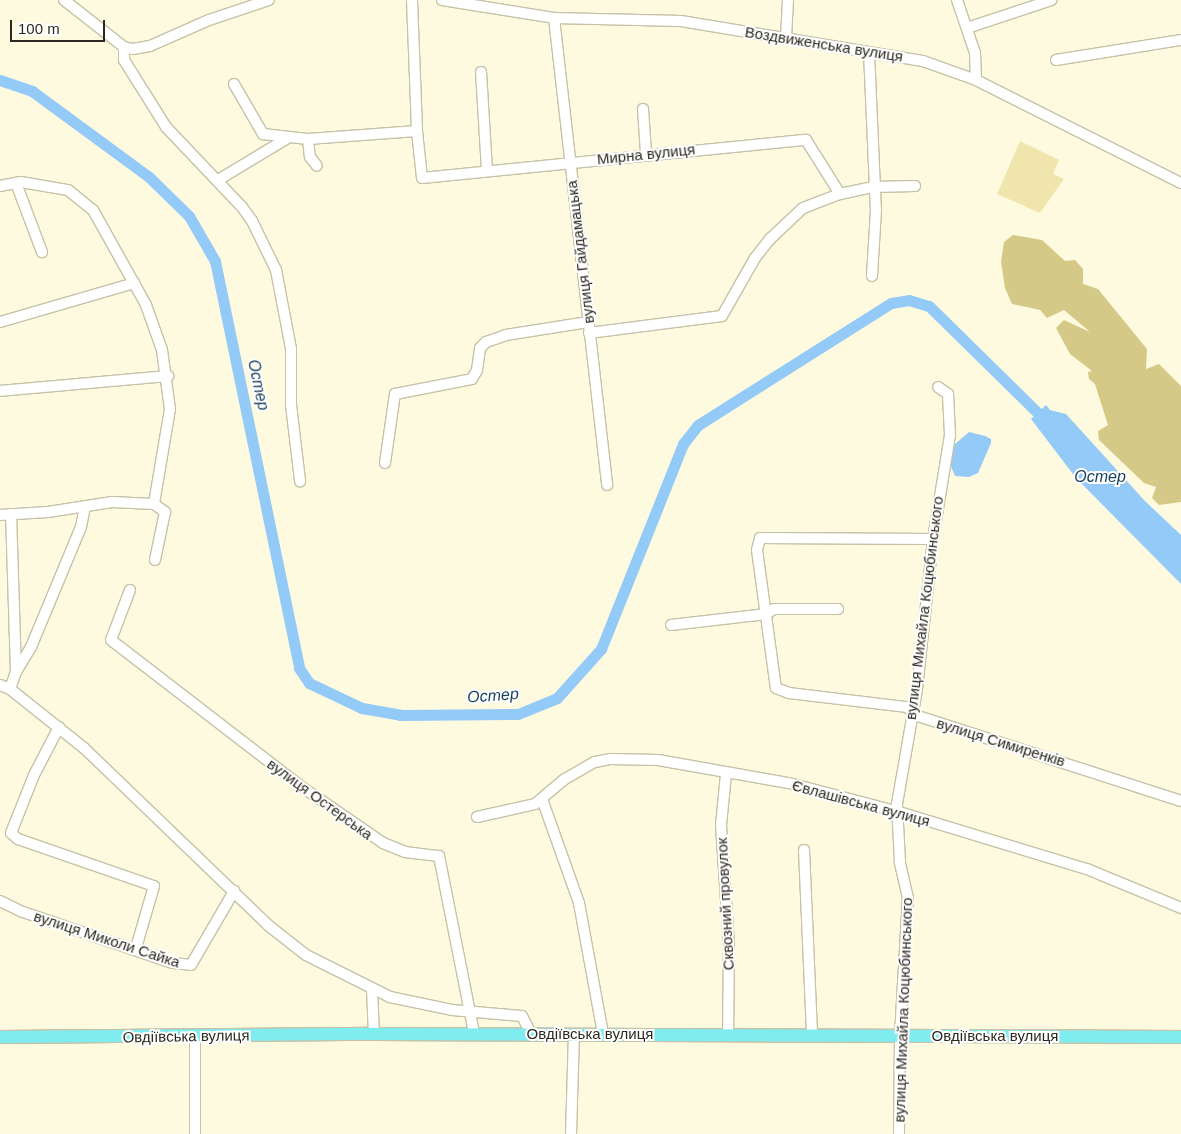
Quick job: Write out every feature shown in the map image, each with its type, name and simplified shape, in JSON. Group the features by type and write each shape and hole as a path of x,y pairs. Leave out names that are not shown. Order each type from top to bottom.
{"main road":[{"name":"Овдіївська вулиця","path":"0,1037 374,1034 812,1034 1181,1037"}],"street":[{"path":"64,0 124,47 150,46 209,20 269,0"},
{"path":"263,134 286,139 308,139 417,131 412,0"},
{"name":"Воздвиженська вулиця","path":"442,0 467,1 554,18 681,21 923,61 976,80 1181,183"},
{"path":"786,38 788,0"},
{"path":"957,0 975,53 976,80"},
{"path":"967,28 1051,0"},
{"name":"вулиця Гайдамацька","path":"554,18 606,485"},
{"path":"1056,60 1181,40"},
{"path":"124,47 124,60 166,127 218,180 252,221 276,270 291,348 291,405 300,481"},
{"path":"869,52 873,187 876,210 872,276"},
{"path":"480,72 487,171"},
{"path":"234,84 271,148"},
{"path":"643,109 646,154"},
{"name":"Мирна вулиця","path":"417,131 422,178 646,154 806,140 840,194"},
{"path":"218,180 286,139"},
{"path":"308,139 310,157 317,166"},
{"path":"0,186 16,183 43,184 68,190 93,210 134,283 156,329 168,376 170,409 154,504"},
{"path":"16,183 42,252"},
{"path":"590,333 722,316 741,280 770,239 804,208 840,194 873,187 915,186"},
{"path":"0,322 134,283"},
{"path":"384,463 395,394 472,379 477,370 480,348 486,342 506,335 588,322"},
{"path":"0,390 168,376"},
{"name":"вулиця Михайла Коцюбинського","path":"899,1134 900,1035 908,898 900,862 899,784 912,711 932,539 950,435 948,394 938,386"},
{"path":"0,515 112,502 154,504 165,512 155,560"},
{"path":"85,506 81,527 30,647 5,687 59,727 269,926 306,955 372,989 422,1005 471,1012 522,1016 531,1034"},
{"path":"11,514 16,672"},
{"path":"766,614 757,550 760,538 932,539"},
{"name":"вулиця Остерська","path":"130,590 111,640 299,785 382,843 400,851 439,856 474,1034"},
{"path":"671,625 766,614 774,609 838,609"},
{"name":"вулиця Симиренків","path":"766,614 776,688 789,693 895,704 912,711 918,716 1181,801"},
{"path":"59,727 34,775 11,833 18,839 154,886 136,948"},
{"name":"Євлашівська вулиця","path":"477,817 542,799 580,769 610,759 658,760 726,774 789,783 899,812 1087,870 1181,908"},
{"name":"Сквозний провулок","path":"726,774 721,825 729,945 728,1034"},
{"path":"542,799 579,903 602,1034"},
{"path":"804,850 812,1034"},
{"name":"вулиця Миколи Сайка","path":"0,900 23,912 136,948 173,963 191,965 234,891"},
{"path":"372,989 374,1034"},
{"path":"571,1134 574,1034"},
{"path":"195,1036 195,1134"}],"shaded area":[{"path":"1020,141 1059,160 1053,174 1064,179 1040,213 997,194"},
{"path":"1013,235 1042,240 1065,261 1075,260 1083,269 1083,284 1098,289 1147,349 1146,369 1159,364 1181,386 1181,502 1159,505 1152,498 1156,487 1144,483 1099,440 1098,431 1108,425 1095,384 1089,379 1088,372 1092,371 1070,354 1056,328 1064,320 1090,332 1064,310 1047,318 1040,310 1012,304 1005,288 1001,262 1004,242"}],"water":[{"name":"Остер","path":"1046,405 1050,410 1066,414 1145,501 1181,535 1181,584 1076,478 1031,419"},
{"path":"969,432 991,439 991,443 978,473 969,477 955,476 950,464 955,444"}],"waterway":[{"name":"Остер","path":"0,80 32,91 149,177 189,216 215,261 299,668 309,683 362,708 400,715 518,714 557,698 601,649 683,444 698,425 891,303 909,300 929,306 1048,423"}]}
